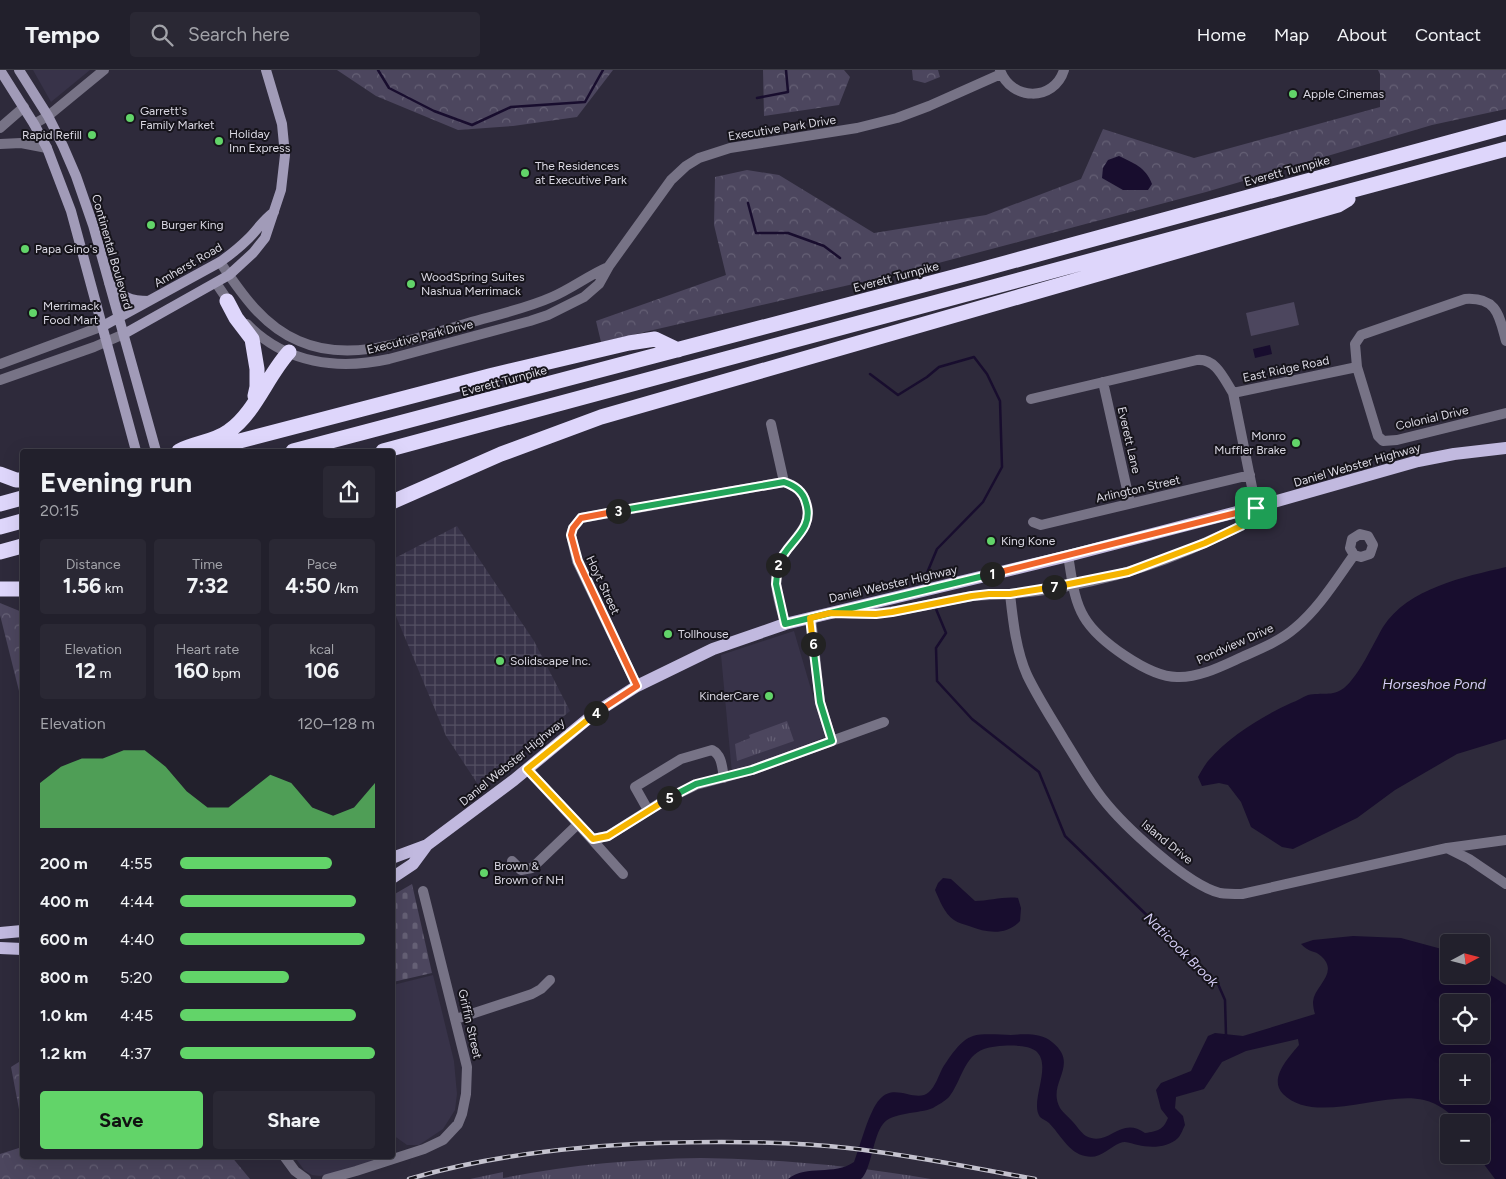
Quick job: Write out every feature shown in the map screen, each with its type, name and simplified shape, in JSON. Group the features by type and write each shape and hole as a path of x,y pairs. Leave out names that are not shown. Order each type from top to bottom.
{"highway":[{"name":"Everett Turnpike","path":"300,449 976,271 1506,128"},
{"path":"390,449 1506,149"},
{"path":"395,501 501,454 601,418 1338,205 1367,187"},
{"path":"228,301 236,318 252,339 258,368 254,402"},
{"path":"209,449 501,373 629,343 655,339 678,350"},
{"path":"182,449 222,436 230,431 243,419 281,361 294,346"},
{"path":"0,474 20,479"},
{"path":"0,504 20,499"},
{"path":"0,527 20,522"},
{"path":"0,552 20,547"},
{"path":"0,589 20,589"}],"main road":[{"path":"0,70 47,148 74,218 135,449"},
{"name":"Continental Boulevard","path":"18,70 48,116 76,176 93,225 155,449"},
{"name":"Amherst Road","path":"124,334 229,275 253,253 265,238 281,190 284,170 284,139 277,104 266,70"},
{"name":"Amherst Road","path":"103,326 220,262 234,252 249,238 264,219 274,212"},
{"path":"109,282 124,297 138,301 150,301"},
{"name":"Daniel Webster Highway","path":"395,876 413,864 427,845 527,769 595,713 637,686 713,649 785,624 1068,556 1256,508 1418,461 1454,454 1506,448"},
{"name":"Daniel Webster Highway","path":"395,857 427,845"},
{"path":"0,933 20,931"},
{"path":"0,948 20,948"}],"street":[{"path":"34,124 48,116 104,70"},
{"name":"Executive Park Drive","path":"220,262 262,316 311,360 345,366 399,357 530,321 555,312 590,293 599,284 609,266 671,180 686,166 699,158 730,148 848,129 897,118 929,106 1001,72 1006,82 1021,93 1035,94 1044,92 1053,88 1061,79 1064,70"},
{"path":"0,128 24,107"},
{"path":"0,144 21,143 47,148"},
{"name":"Executive Park Drive","path":"216,283 228,301 258,334 294,346 349,351 392,344 531,306 571,288 609,266"},
{"path":"1357,367 1355,344 1361,336 1465,300 1481,299 1491,305 1500,320 1506,341"},
{"path":"0,364 103,326"},
{"path":"0,380 124,334"},
{"name":"East Ridge Road","path":"1031,399 1204,359 1217,368 1233,393 1357,367"},
{"name":"Colonial Drive","path":"1357,367 1378,436 1383,441 1397,440 1506,413"},
{"name":"Everett Lane","path":"1103,382 1130,504"},
{"path":"830,613 884,613 953,599 989,594 1010,594 1072,584 1128,572 1205,543 1241,526 1254,514 1256,508 1233,393"},
{"path":"771,424 784,482 802,493 808,515 803,531 788,546 777,568 776,584 785,624"},
{"name":"Arlington Street","path":"1033,522 1041,525 1250,475"},
{"name":"Hoyt Street","path":"637,686 578,561 571,535 576,522 581,518 589,516 784,482"},
{"name":"Pondview Drive","path":"1068,556 1072,584 1078,605 1094,631 1143,667 1162,675 1178,677 1198,675 1227,664 1263,648 1294,629 1309,615 1354,554"},
{"name":"Island Drive","path":"1010,594 1016,640 1027,675 1041,702 1090,781 1116,815 1139,838 1200,884 1218,892 1242,894 1447,848 1506,840"},
{"path":"810,618 820,702 832,741"},
{"path":"593,839 608,836 648,810 696,784 724,778 884,722"},
{"path":"648,810 635,788 681,759 712,750 717,753 720,759 724,778"},
{"path":"527,769 623,874"},
{"path":"512,861 521,870 532,868 578,824"},
{"path":"1447,848 1469,859 1506,884"},
{"name":"Griffin Street","path":"395,1154 435,1144 451,1133 458,1124 462,1114 466,1094 467,1067 423,891"},
{"path":"456,1018 532,994 541,989 550,980"},
{"path":"286,1159 295,1171 306,1179"},
{"name":"Griffin Street","path":"328,1179 356,1171 384,1159"}],"shaded area":[{"path":"33,70 90,70 51,102"},
{"path":"457,526 534,641 570,711 479,786 446,736 395,614 395,558"},
{"name":"KinderCare","path":"794,631 825,737 732,774 721,655"},
{"path":"433,975 454,1061 457,1094 455,1110 443,1129 419,1145 407,1145 395,1136 395,984"},
{"path":"296,1159 374,1159 371,1162 344,1171 320,1176 312,1175 304,1170"}],"green space":[{"path":"337,70 613,70 577,117 513,126 458,130 376,96"},
{"path":"763,70 844,70 850,77 839,105 764,116"},
{"path":"912,70 938,70 940,77 925,83 913,80"},
{"path":"1378,70 1506,70 1506,109 1432,125 1206,192 897,274 601,342 596,321 726,275 714,225 715,177 747,170 779,175 874,233 986,215 1081,179 1103,129 1194,158 1380,107 1380,74"},
{"path":"1294,302 1299,325 1251,336 1246,313"},
{"path":"0,603 20,611 20,695 0,615"},
{"path":"787,721 794,741 737,761 735,744 750,738 749,735"},
{"path":"412,884 432,973 395,982 395,894"},
{"path":"20,1061 20,1114 11,1067"},
{"path":"20,1148 20,1159 233,1159 250,1179 0,1179 0,1154"},
{"path":"701,1158 817,1164 931,1179 470,1179 503,1172 503,1178 602,1164"}],"water":[{"path":"1119,156 1134,163 1146,173 1152,184 1148,190 1123,190 1102,178 1103,168 1108,160"},
{"path":"1270,345 1272,354 1255,358 1253,349"},
{"name":"Horseshoe Pond","path":"1506,567 1506,739 1457,754 1395,790 1357,818 1293,849 1282,847 1251,827 1241,802 1228,785 1219,783 1202,786 1198,777 1208,761 1226,743 1246,728 1268,714 1308,695 1340,691 1350,683 1383,627 1407,603 1438,586"},
{"path":"943,878 951,879 975,901 1018,898 1021,908 1020,921 1009,929 996,932 983,930 956,921 945,910 935,890"},
{"path":"1353,936 1401,938 1440,949 1440,984 1490,984 1490,975 1506,985 1506,1179 1495,1179 1484,1164 1490,1164 1490,1114 1450,1114 1429,1101 1408,1098 1331,1107 1313,1107 1297,1103 1283,1094 1279,1088 1279,1075 1299,1045 1298,1039 1246,1051 1222,1062 1204,1089 1176,1097 1175,1108 1183,1116 1185,1125 1179,1137 1169,1144 1153,1147 1122,1142 1100,1155 1090,1157 1074,1151 1049,1123 1040,1117 1037,1110 1037,1102 1042,1066 1041,1058 1036,1051 1031,1048 1011,1046 996,1046 984,1049 977,1052 967,1063 953,1091 946,1100 927,1110 893,1117 883,1124 867,1169 861,1179 788,1179 804,1172 838,1168 854,1162 872,1111 880,1099 892,1092 918,1096 929,1092 955,1050 968,1038 977,1035 1033,1035 1043,1037 1052,1042 1060,1050 1064,1058 1064,1066 1057,1090 1060,1108 1086,1136 1094,1139 1101,1138 1128,1128 1136,1128 1145,1133 1157,1131 1168,1118 1161,1109 1156,1090 1161,1083 1191,1071 1208,1036 1215,1033 1243,1036 1315,1014 1314,996 1327,974 1328,968 1321,956 1301,944 1313,940"}],"waterway":[{"name":"Naticook Brook","path":"378,70 389,88 434,111 472,125 511,107 585,102 603,70"},
{"name":"Naticook Brook","path":"757,98 788,92 786,70"},
{"name":"Naticook Brook","path":"748,203 756,233 788,233 824,246 840,258"},
{"name":"Naticook Brook","path":"870,374 898,395 939,367 974,357 987,374 1000,401 1002,467 983,502 937,549 927,573"},
{"name":"Naticook Brook","path":"936,609 946,633 936,648 937,681 972,719 1039,772 1065,836 1218,984 1225,1000 1225,1037"}],"railway":[{"path":"409,1179 470,1164 533,1153 627,1144 683,1142 777,1143 848,1148 919,1158 1035,1179"}],"place":[{"name":"Apple Cinemas","path":"1293,94"},
{"name":"Garrett's Family Market","path":"130,118"},
{"name":"Rapid Refill","path":"92,135"},
{"name":"Holiday Inn Express","path":"219,141"},
{"name":"The Residences at Executive Park","path":"525,173"},
{"name":"Burger King","path":"151,225"},
{"name":"Papa Gino's","path":"25,249"},
{"name":"WoodSpring Suites Nashua Merrimack","path":"411,284"},
{"name":"Merrimack Food Mart","path":"33,313"},
{"name":"Monro Muffler Brake","path":"1296,443"},
{"name":"King Kone","path":"991,541"},
{"name":"Tollhouse","path":"668,634"},
{"name":"Solidscape Inc.","path":"500,661"},
{"name":"KinderCare","path":"769,696"},
{"name":"Brown & Brown of NH","path":"484,873"}],"route":[{"path":"1256,508 1068,556 884,600 830,613 785,624 776,584 777,568 788,546 803,531 808,515 808,507 802,493 790,484 784,482 581,518 576,522 571,535 573,548 637,686 595,713 527,769 593,839 608,836 662,801 696,784 752,770 832,741 824,719 817,688 810,618 830,613 876,614 892,612 953,599 989,594 1010,594 1100,579 1128,572 1205,543 1241,526 1254,514 1256,508"}]}
